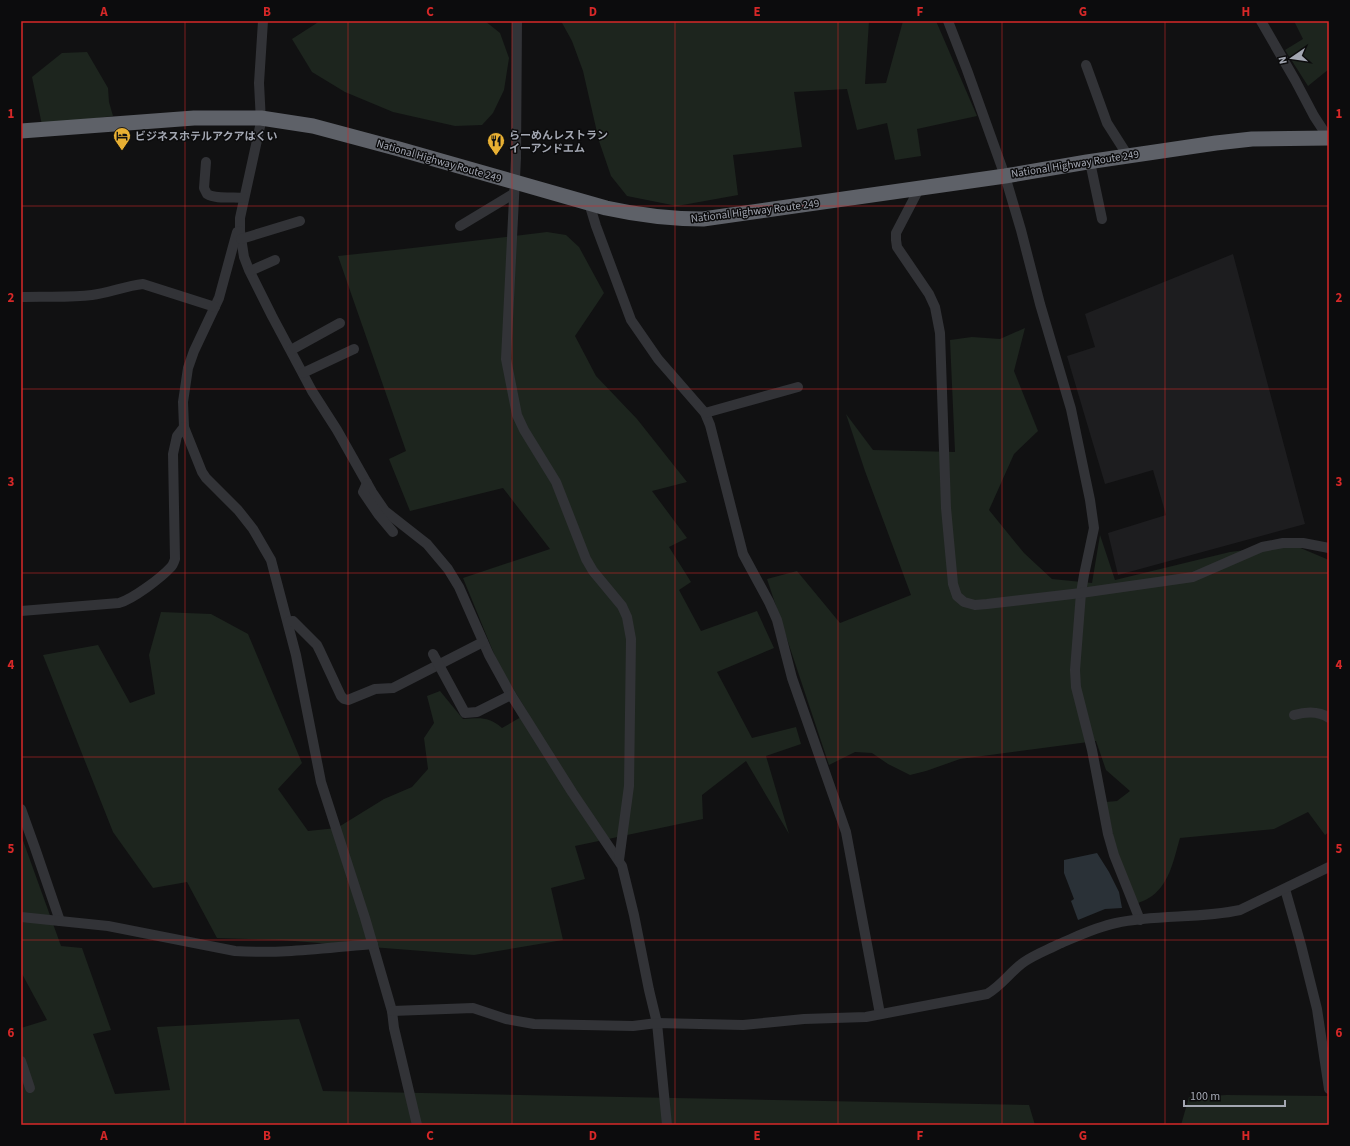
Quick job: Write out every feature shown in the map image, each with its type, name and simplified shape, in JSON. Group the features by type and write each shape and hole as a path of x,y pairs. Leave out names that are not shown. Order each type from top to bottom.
{"highway":[{"name":"National Highway Route 249","path":"21,131 194,118 261,118 313,126 514,188 640,215 677,219 703,219 818,203 920,187 1006,176 1216,142 1252,139 1329,138"}],"street":[{"path":"263,21 259,83 261,122 240,218 240,235 244,257 303,373 367,483 385,511 427,544 448,569 459,587 483,642 511,695 572,792 619,860 625,873 657,1023 667,1125"},
{"path":"516,21 516,158 506,359 517,415 524,430 556,482 586,559 593,571 622,606 628,617 631,639 628,786 619,860"},
{"path":"948,21 1006,176 1022,230 1040,304 1071,409 1090,500 1094,528 1081,593 1075,670 1076,687 1092,750 1112,848 1140,920"},
{"path":"1261,21 1314,116 1329,138"},
{"path":"1086,66 1107,124 1128,156"},
{"path":"206,162 204,188 207,194 214,196 237,196 244,198"},
{"path":"1090,162 1102,219"},
{"path":"920,187 896,233 896,240 897,247 929,294 934,307 940,333 946,508 953,584 957,596 969,604 975,605 1081,593 1194,577 1262,547 1283,543 1302,543 1329,548"},
{"path":"460,226 514,188"},
{"path":"589,203 631,320 658,359 705,414 710,425 743,554 777,620 792,678 846,832 880,1014"},
{"path":"300,221 240,235 237,232 219,298 194,351 188,368 183,402 184,427 202,472 206,478 238,510 253,529 263,544 273,565 301,678 321,782 373,944 392,1011 394,1028 416,1125"},
{"path":"250,271 275,260"},
{"path":"21,297 91,295 143,284 215,307"},
{"path":"291,350 340,323"},
{"path":"303,373 354,349"},
{"path":"705,414 798,387"},
{"path":"21,611 125,602 150,585 172,566 175,559 173,454 177,436 184,427"},
{"path":"367,483 363,492 393,532"},
{"path":"288,622 293,621 317,646 341,696 348,700 376,689 393,688 483,642"},
{"path":"433,654 465,713 477,712 511,695"},
{"path":"1294,715 1308,712 1329,718"},
{"path":"21,809 60,921"},
{"path":"392,1011 473,1008 506,1019 534,1024 632,1026 657,1023 743,1025 804,1019 866,1017 987,994 1001,984 1023,962 1091,930 1117,923 1140,920 1228,913 1252,905 1329,867"},
{"path":"1286,888 1316,1008 1329,1089"},
{"path":"21,917 108,926 235,951 282,952 373,944"},
{"path":"21,1061 30,1088"}],"shaded area":[{"path":"320,21 485,21 500,33 509,58 504,90 493,113 482,125 455,126 393,112 345,92 312,72 292,39"},
{"path":"561,21 869,21 865,84 886,83 903,21 936,21 977,116 917,129 921,156 895,160 887,123 857,130 847,89 794,92 802,147 733,155 738,195 677,206 627,196 611,176 599,141 583,71 572,41"},
{"path":"1294,21 1329,21 1329,69 1308,86 1285,50 1303,39"},
{"path":"87,52 108,88 109,102 113,116 42,125 32,77 62,53"},
{"path":"547,232 566,235 579,247 604,293 575,336 596,376 637,419 687,482 652,491 687,538 669,547 691,582 679,590 701,631 757,611 774,648 717,672 752,738 796,727 801,744 766,756 789,834 746,761 702,795 703,819 575,846 585,879 551,888 563,940 474,955 281,940 217,938 187,882 153,888 113,832 43,655 98,645 130,703 155,694 149,655 161,612 211,614 248,634 302,763 278,789 308,831 337,828 384,799 412,787 428,769 424,738 434,723 427,696 440,691 463,719 479,718 493,721 502,728 528,713 499,666 463,578 550,549 503,488 410,511 389,459 406,451 338,256"},
{"path":"1233,254 1305,524 1118,575 1108,533 1166,515 1153,470 1105,484 1067,356 1095,347 1085,314"},
{"path":"1025,328 1014,371 1038,431 1014,454 989,510 1024,553 1052,579 1092,583 1100,535 1115,580 1230,552 1291,544 1329,560 1329,832 1325,835 1308,812 1274,829 1180,838 1173,862 1163,884 1152,896 1138,903 1117,854 1106,802 1117,801 1130,791 1106,770 1096,741 960,759 910,775 888,764 872,753 855,752 829,765 767,579 797,571 840,623 911,595 865,471 846,414 873,450 955,452 950,340 972,337 1000,339"},
{"path":"21,835 61,946 82,948 111,1030 93,1034 115,1094 170,1090 157,1027 299,1019 323,1091 1029,1105 1035,1125 21,1125 21,1028 47,1020 21,972"},
{"path":"1097,853 1119,892 1122,908 1105,909 1078,920 1071,901 1074,899 1064,873 1064,860"},
{"path":"1227,1095 1329,1096 1329,1125 1181,1125 1189,1097"}],"place":[{"name":"ビジネスホテルアクアはくい","path":"122,151"},
{"name":"らーめんレストラン イーアンドエム","path":"496,156"}]}
